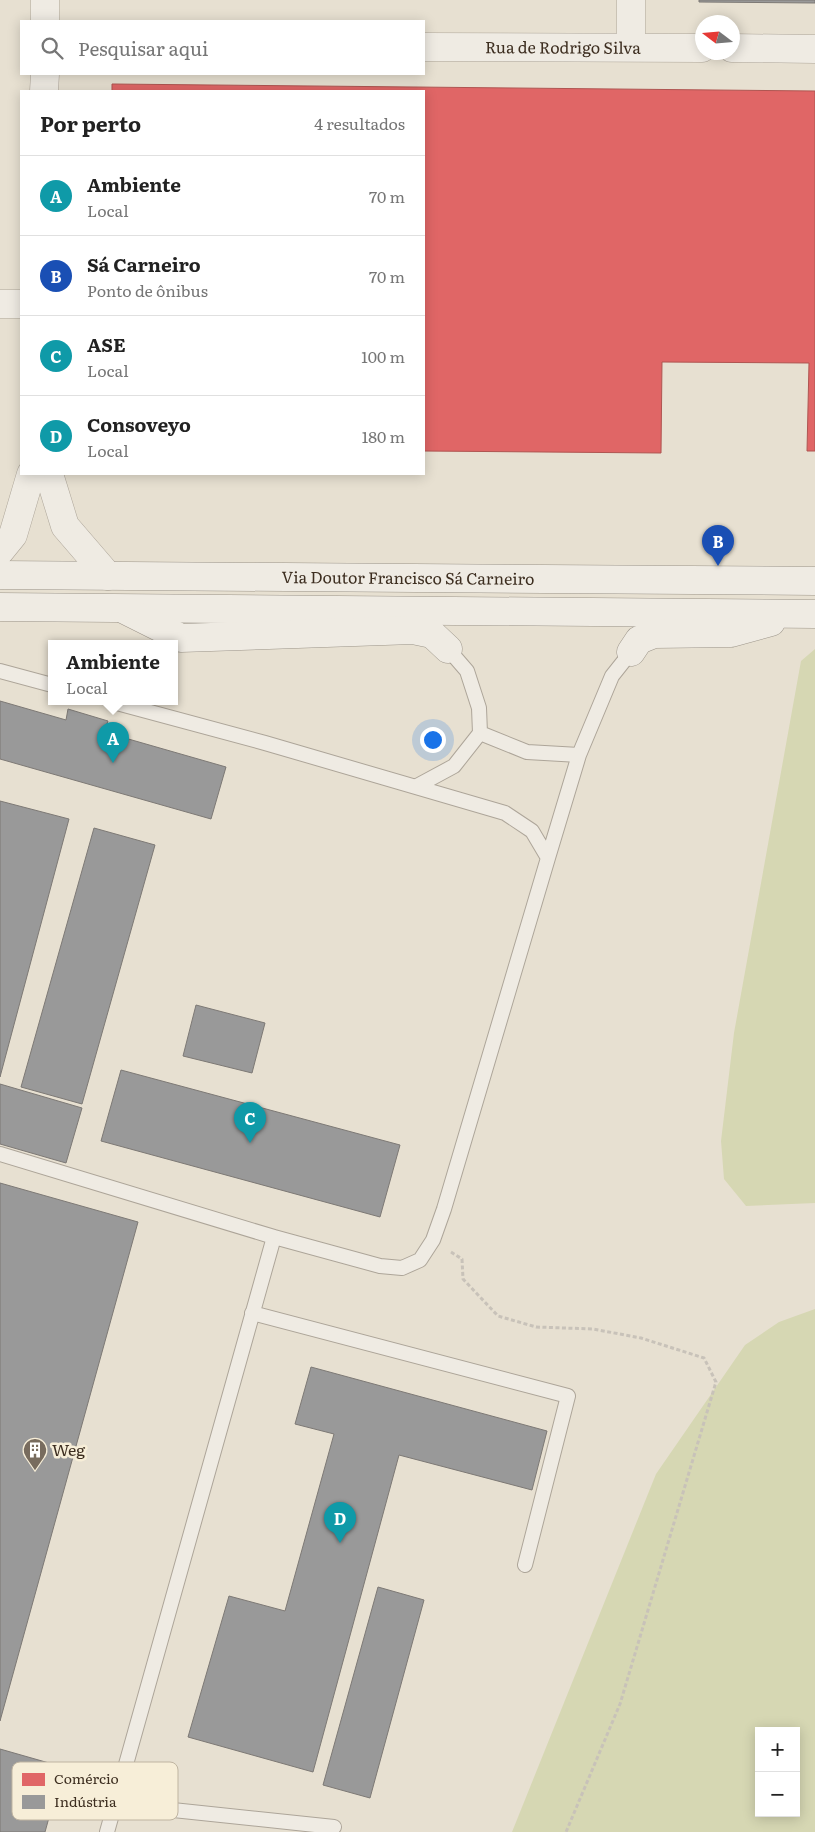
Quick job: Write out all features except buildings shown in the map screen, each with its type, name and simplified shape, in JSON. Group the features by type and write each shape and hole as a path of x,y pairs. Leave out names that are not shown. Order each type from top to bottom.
{"main road":[{"path":"45,0 45,20"},
{"path":"631,0 631,47"},
{"name":"Rua de Rodrigo Silva","path":"425,48 695,48"},
{"path":"740,48 815,49"},
{"path":"44,75 44,90"},
{"path":"0,304 20,304"},
{"path":"0,551 13,535 31,475"},
{"path":"49,475 65,526 108,576"},
{"name":"Via Doutor Francisco Sá Carneiro","path":"0,575 815,581"},
{"name":"Via Doutor Francisco Sá Carneiro","path":"0,607 809,614"},
{"path":"120,608 181,638 413,630 432,634 448,649"},
{"path":"631,652 640,640 654,634 685,632 731,633 809,614"}],"lane":[{"path":"417,786 454,766 480,733 479,708 467,671 448,649"},
{"path":"0,1154 274,1237 380,1266 402,1268 420,1260 432,1240 444,1209 579,755 612,676 631,652"},
{"path":"0,671 48,684"},
{"path":"124,705 417,786 505,813 532,832 548,858"},
{"path":"480,733 527,752 579,755"},
{"path":"128,1762 274,1237"},
{"path":"252,1312 568,1396 524,1565"},
{"path":"178,1811 334,1827"},
{"path":"107,1832 111,1820"}],"path":[{"path":"432,1240 462,1259 463,1279 498,1316 536,1327 593,1328 641,1338 704,1358 716,1382 620,1704 566,1832"}],"green space":[{"path":"815,649 815,1203 746,1206 724,1179 721,1141 734,1033 801,661"},
{"path":"815,1309 815,1832 512,1832 656,1474 745,1345 779,1322"}],"place":[{"name":"Sá Carneiro","path":"718,566"},
{"name":"Ambiente","path":"113,763"},
{"name":"ASE","path":"250,1143"},
{"name":"Weg","path":"35,1471"},
{"name":"Consoveyo","path":"340,1543"}]}
